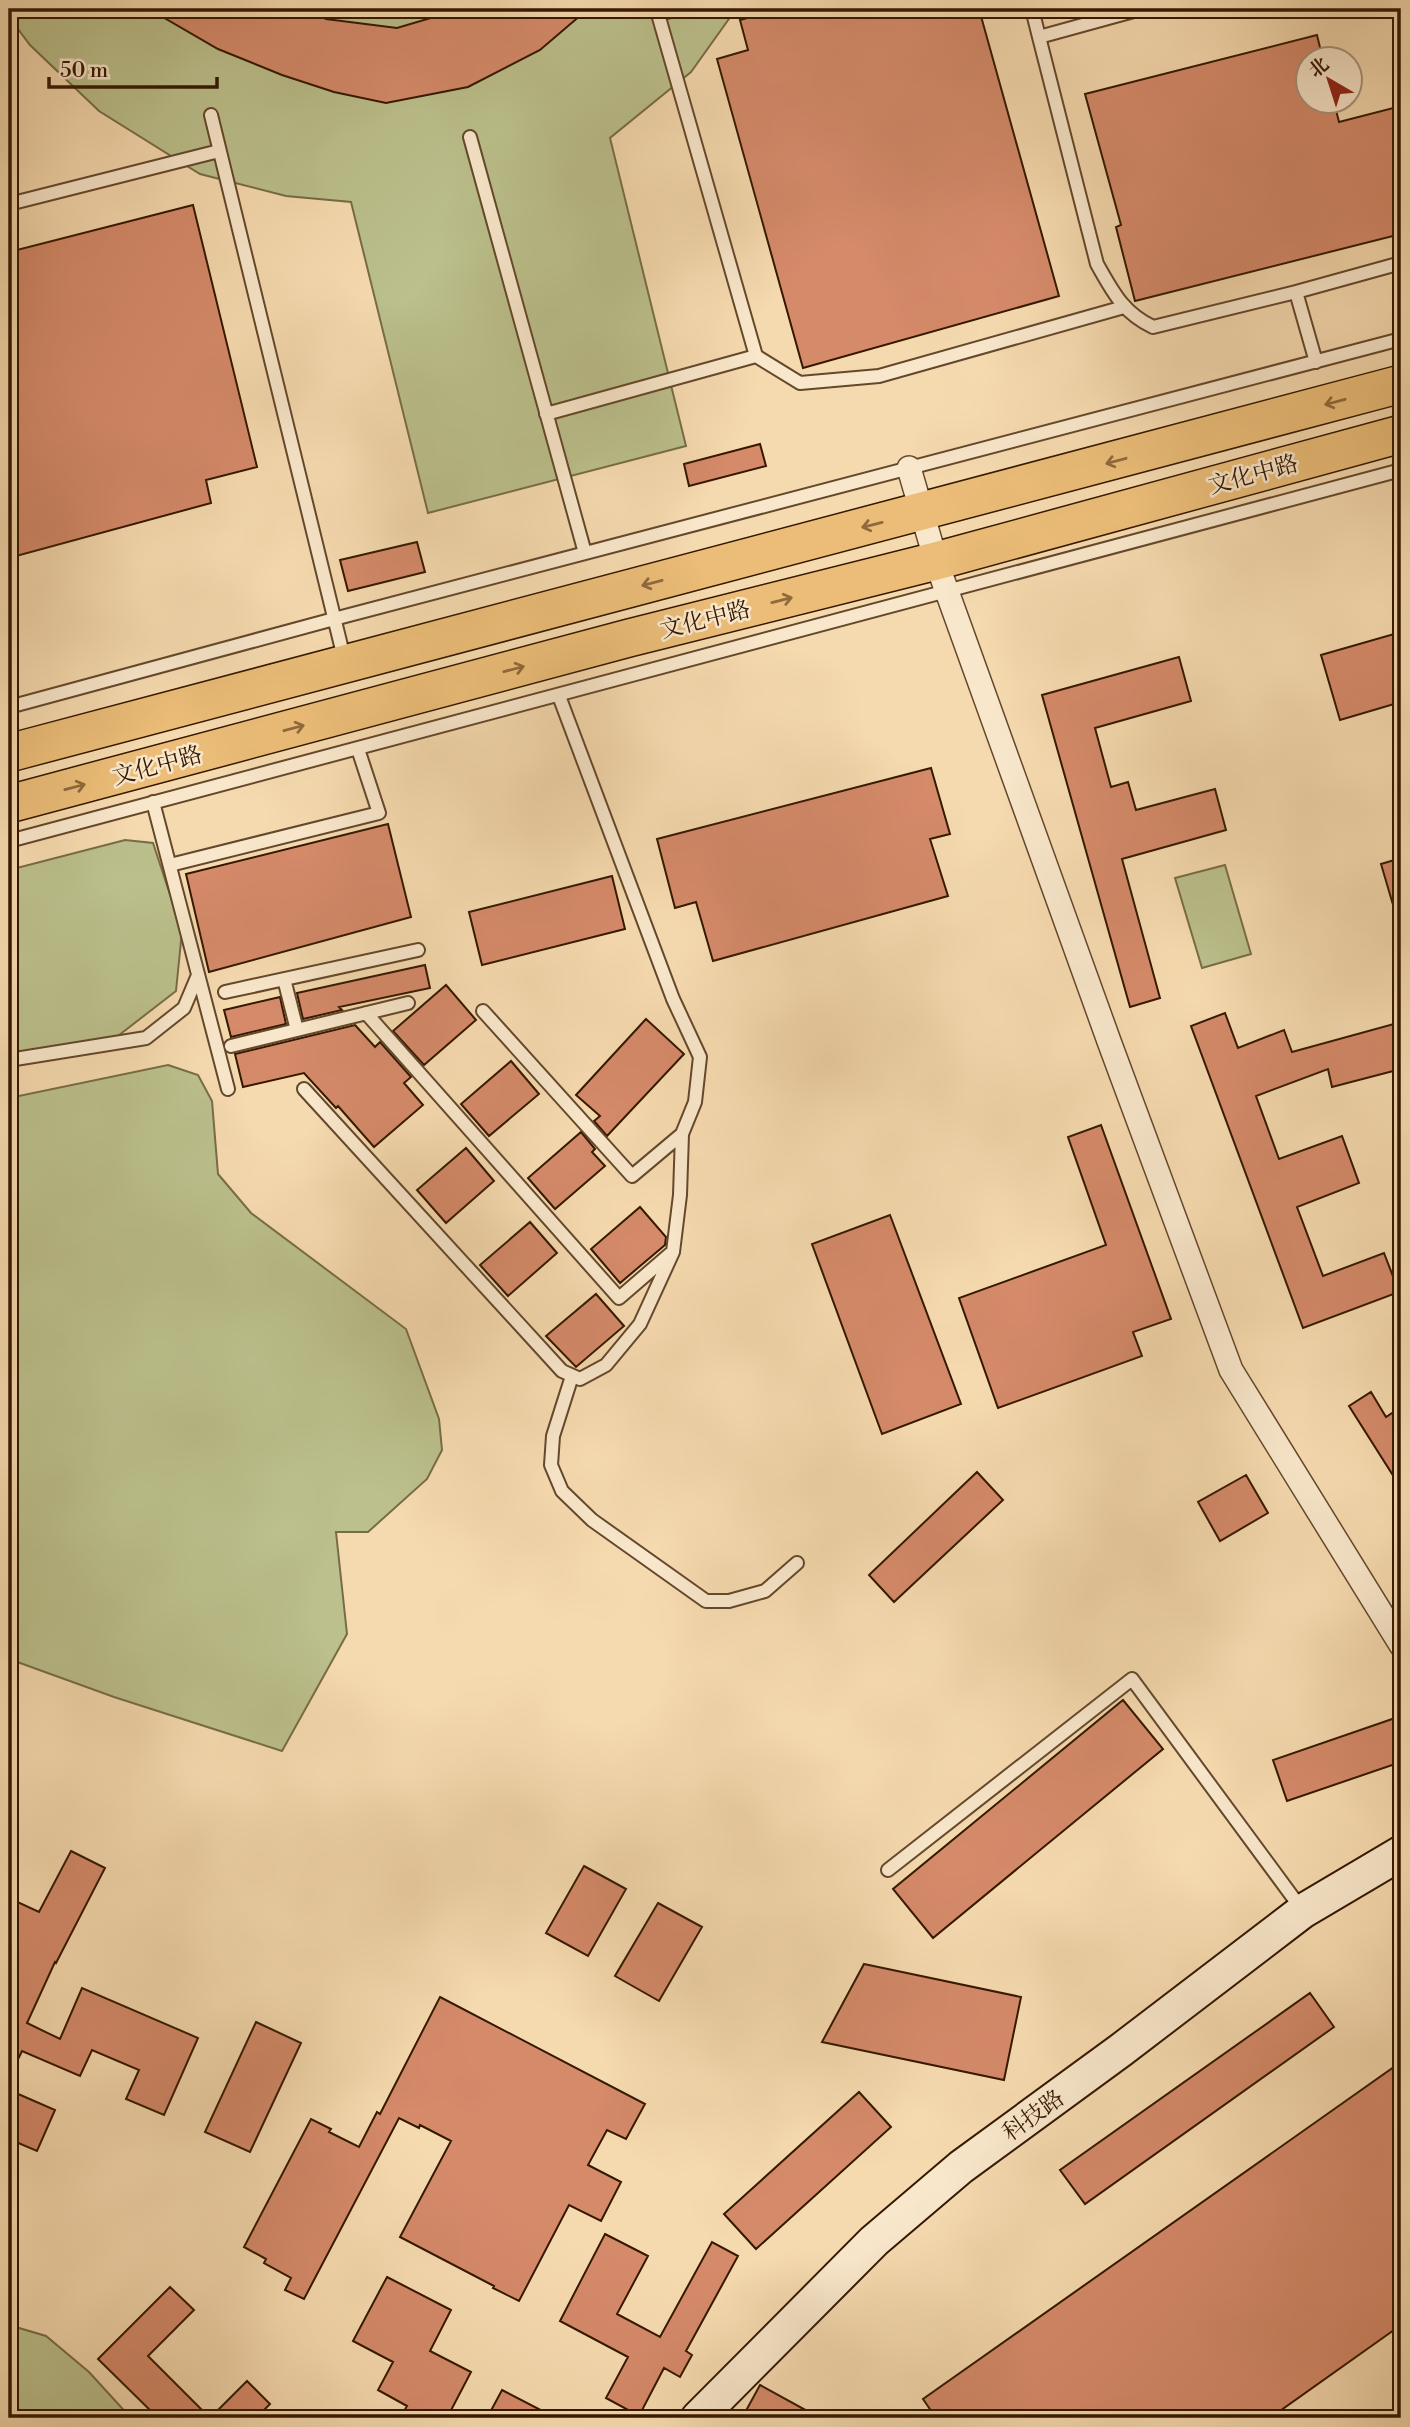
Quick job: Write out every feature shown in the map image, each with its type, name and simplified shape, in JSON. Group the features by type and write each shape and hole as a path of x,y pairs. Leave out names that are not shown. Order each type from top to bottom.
{"main road":[{"name":"文化中路","path":"9,753 1401,384"},
{"name":"文化中路","path":"9,804 629,638 942,577 1401,434"},
{"name":"科技路","path":"698,2418 874,2241 961,2167 1121,2050 1303,1911 1401,1853"}],"street":[{"path":"909,468 942,577 1231,1370 1401,1645"}],"lane":[{"path":"680,9 658,14 756,356 800,383 880,376 1124,307"},
{"path":"1032,9 1097,264 1115,296 1135,319 1153,327 1401,263"},
{"path":"1039,37 1141,9"},
{"path":"211,115 346,665"},
{"path":"470,137 585,553"},
{"path":"9,204 219,151"},
{"path":"1296,292 1315,362"},
{"path":"9,707 1401,339"},
{"path":"546,414 756,356"},
{"path":"9,841 559,696 942,577 1401,470"},
{"path":"304,1089 562,1371 580,1379 606,1366 640,1324 673,1252 680,1195 682,1134 695,1102 700,1057 673,999 559,696"},
{"path":"170,865 379,813 358,749"},
{"path":"153,802 228,1089"},
{"path":"225,992 418,950"},
{"path":"9,1060 146,1038 184,1008 198,975"},
{"path":"284,979 297,1030"},
{"path":"231,1046 408,1003"},
{"path":"483,1011 632,1177 682,1134"},
{"path":"366,1013 619,1298 673,1252"},
{"path":"572,1376 553,1436 551,1465 562,1491 592,1520 706,1601 729,1601 765,1591 797,1563"},
{"path":"888,1870 1132,1679 1303,1911"}],"green space":[{"path":"9,9 736,9 691,72 610,138 686,446 428,513 351,202 286,196 200,174 99,111 30,45 9,17"},
{"path":"125,840 153,843 182,931 176,991 114,1039 9,1058 9,870"},
{"path":"1225,865 1251,954 1202,968 1175,878"},
{"path":"168,1065 198,1075 212,1101 218,1174 251,1213 406,1329 439,1419 442,1450 427,1479 368,1532 336,1532 347,1634 282,1751 114,1697 9,1659 9,1098"},
{"path":"9,2325 46,2336 89,2372 131,2418 9,2418"}],"building":[{"path":"149,9 309,9 326,19 397,28 461,9 588,9 540,50 468,87 386,103 334,92 282,75 218,49"},
{"path":"780,9 979,9 1059,296 803,368 717,59 748,50 740,20"},
{"path":"1317,35 1320,46 1294,46 1294,116 1338,116 1339,122 1401,106 1401,234 1135,301 1116,227 1121,225 1085,94"},
{"path":"193,205 257,467 206,480 211,503 9,558 9,252"},
{"path":"760,444 766,466 689,486 684,464"},
{"path":"417,542 425,572 348,591 340,560"},
{"path":"1401,632 1401,702 1340,720 1321,655"},
{"path":"1179,657 1191,701 1095,728 1111,787 1128,782 1136,810 1215,789 1226,830 1122,859 1160,998 1130,1007 1042,695"},
{"path":"931,768 950,834 930,839 948,896 713,961 696,902 675,908 657,839"},
{"path":"388,824 411,917 209,972 186,874"},
{"path":"1401,858 1401,915 1396,915 1381,864"},
{"path":"612,876 625,929 482,965 469,912"},
{"path":"425,965 430,988 339,1007 342,1010 303,1019 297,993"},
{"path":"446,985 476,1020 424,1065 393,1031"},
{"path":"280,997 286,1024 231,1037 224,1010"},
{"path":"1225,1013 1238,1048 1284,1030 1292,1052 1401,1022 1401,1069 1332,1087 1328,1069 1256,1096 1279,1159 1342,1136 1359,1183 1297,1207 1323,1276 1384,1253 1399,1292 1303,1328 1191,1026"},
{"path":"646,1019 684,1054 607,1136 594,1121 600,1116 576,1095"},
{"path":"355,1025 375,1047 380,1042 411,1077 404,1083 423,1105 374,1147 304,1073 243,1087 235,1054"},
{"path":"511,1061 539,1094 489,1136 461,1104"},
{"path":"1101,1125 1171,1319 1133,1332 1142,1356 998,1408 959,1298 1106,1245 1068,1137"},
{"path":"581,1132 595,1149 592,1152 605,1166 555,1209 528,1178"},
{"path":"466,1148 494,1181 446,1223 417,1190"},
{"path":"640,1207 666,1237 665,1245 620,1283 591,1249"},
{"path":"890,1215 961,1404 882,1434 812,1244"},
{"path":"530,1222 557,1253 508,1296 480,1265"},
{"path":"596,1294 624,1326 576,1367 546,1336"},
{"path":"1371,1392 1386,1417 1401,1407 1401,1488 1349,1406"},
{"path":"977,1472 1003,1500 894,1602 869,1575"},
{"path":"1246,1475 1268,1513 1220,1541 1198,1502"},
{"path":"1123,1700 1163,1749 933,1938 893,1889"},
{"path":"1401,1716 1401,1762 1287,1801 1273,1760"},
{"path":"71,1851 105,1868 55,1962 27,2023 60,2039 82,1988 198,2038 164,2115 126,2099 139,2070 92,2050 80,2076 22,2051 9,2078 9,1898 39,1912"},
{"path":"584,1866 626,1889 588,1956 546,1933"},
{"path":"658,1903 702,1927 659,2001 615,1976"},
{"path":"864,1964 1021,1997 1004,2080 822,2042"},
{"path":"1310,1993 1334,2027 1085,2204 1060,2170"},
{"path":"440,1997 645,2104 626,2139 607,2130 588,2165 621,2182 601,2221 569,2205 519,2301 493,2288 494,2286 400,2237 451,2141 399,2118 304,2299 285,2290 291,2278 264,2263 266,2259 244,2247 311,2119 331,2129 329,2132 359,2147 377,2112 380,2114"},
{"path":"256,2022 301,2043 250,2152 205,2132"},
{"path":"1401,2062 1401,2325 1270,2418 936,2418 923,2399"},
{"path":"9,2090 55,2110 37,2151 9,2139"},
{"path":"859,2092 891,2127 756,2249 724,2214"},
{"path":"605,2234 648,2256 617,2314 660,2337 712,2242 738,2256 686,2351 692,2355 680,2377 664,2368 639,2416 606,2398 628,2357 560,2321"},
{"path":"387,2277 451,2310 430,2351 471,2372 447,2418 400,2418 407,2406 378,2390 393,2362 353,2341"},
{"path":"170,2287 194,2310 148,2356 210,2418 158,2418 98,2359"},
{"path":"247,2381 270,2404 256,2418 210,2418"},
{"path":"760,2385 820,2418 742,2418"},
{"path":"502,2390 556,2418 487,2418"}]}
